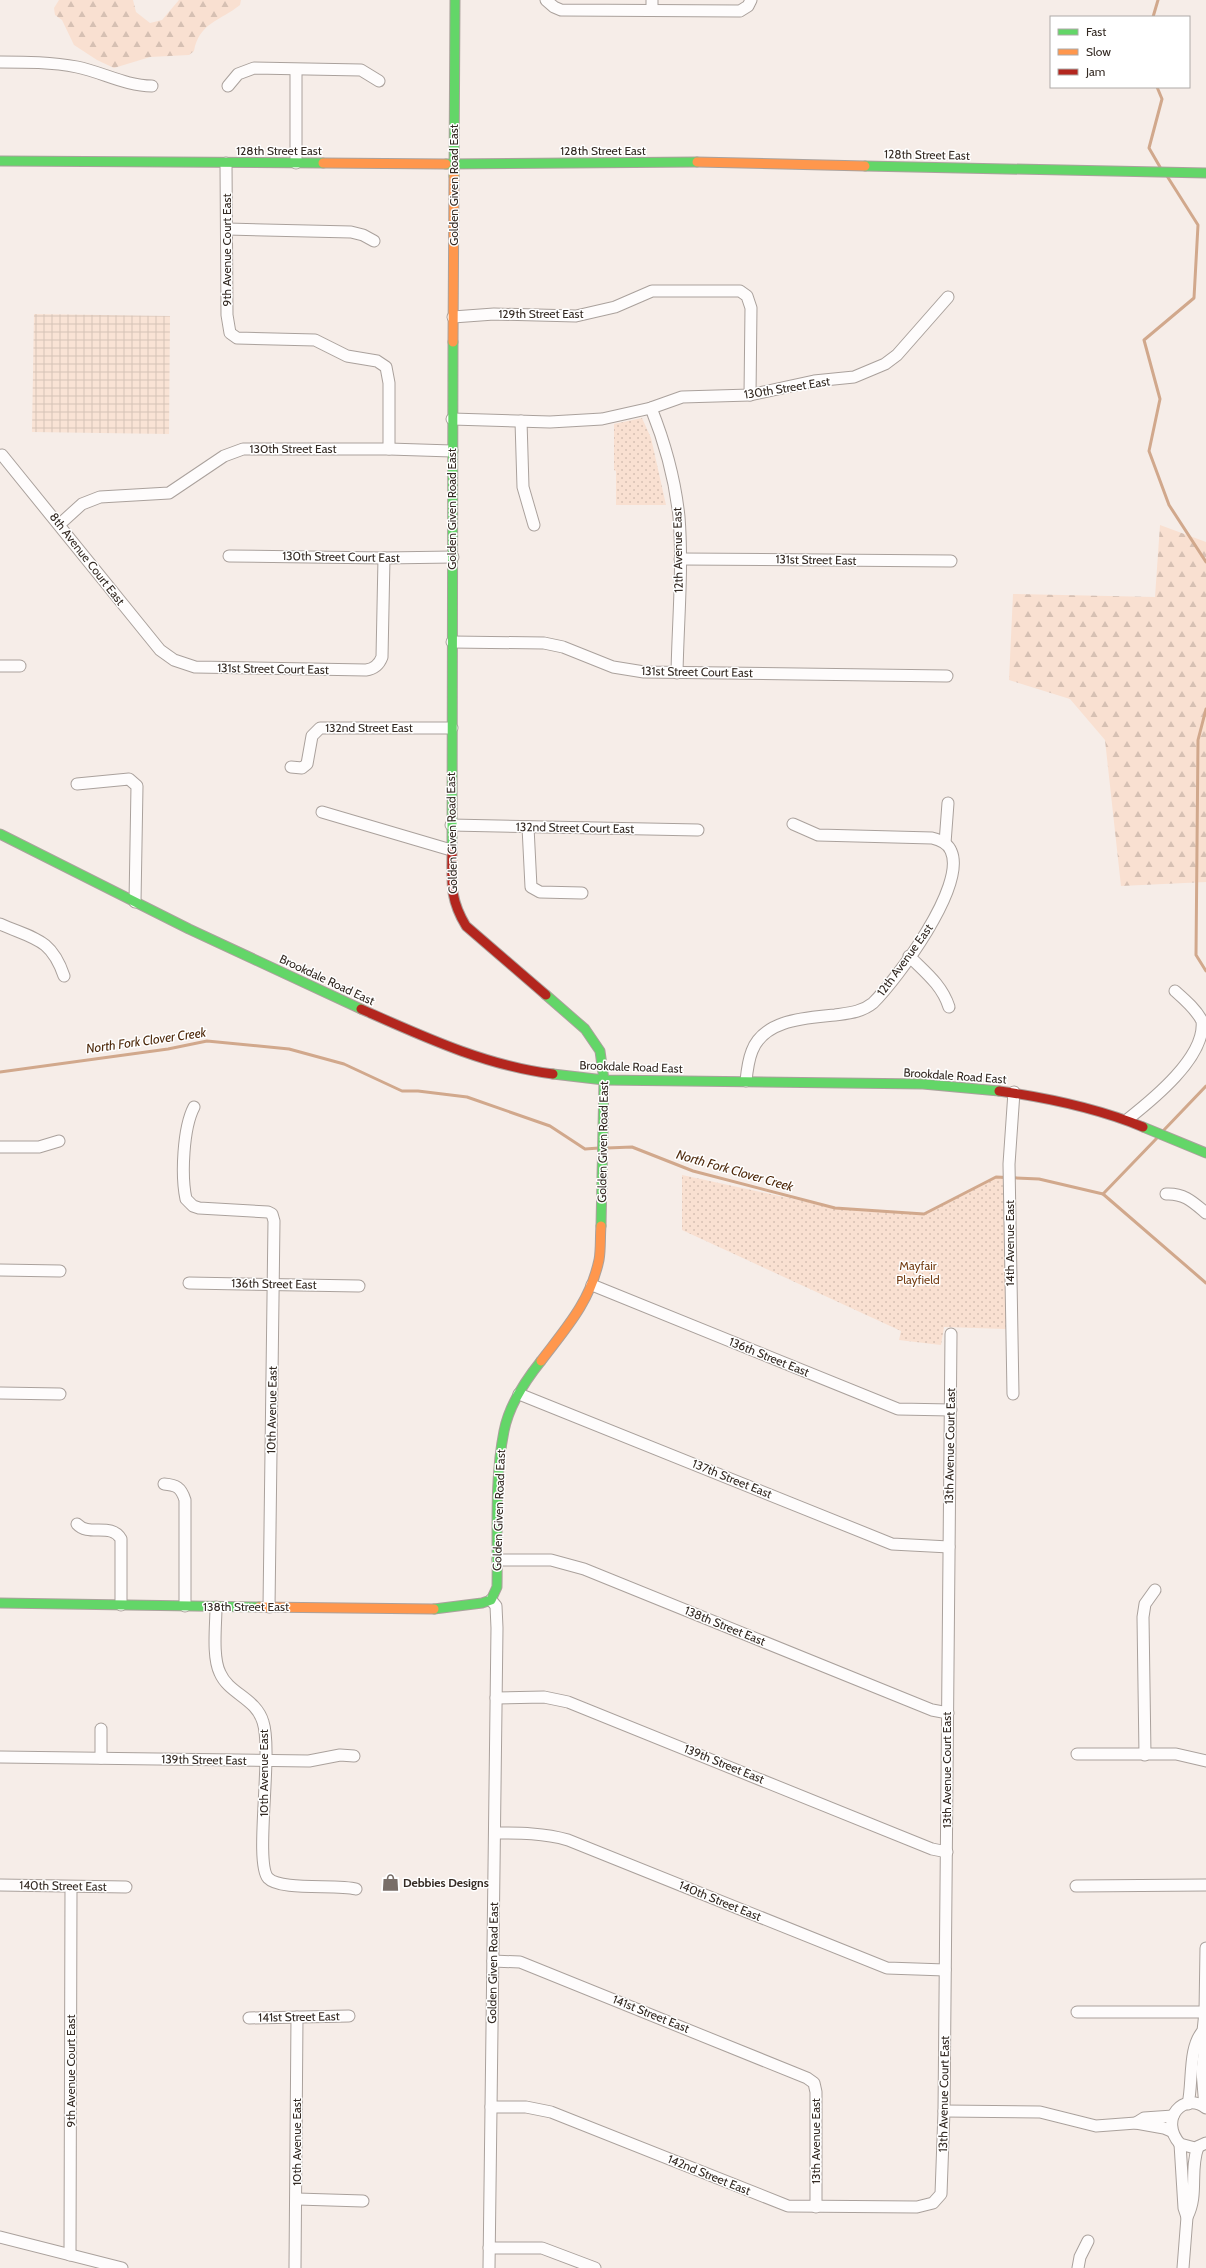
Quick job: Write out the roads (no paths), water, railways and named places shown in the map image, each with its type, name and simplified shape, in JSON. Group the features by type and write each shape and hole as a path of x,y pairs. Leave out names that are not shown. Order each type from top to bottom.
{"street":[{"name":"Golden Given Road East","path":"455,0 452,419 452,894 457,911 466,926 585,1029 600,1051 604,1080 600,1248 592,1285 571,1323 525,1381 504,1430 500,1455 497,1587 492,1600 496,1606 497,1621 489,2268"},
{"path":"548,2 561,10 652,5 740,11 749,3"},
{"path":"0,62 57,64 78,67 139,86 152,86"},
{"path":"228,86 238,74 254,68 296,70 361,70 379,81"},
{"path":"296,70 296,163"},
{"name":"128th Street East","path":"0,161 454,164 696,162 1206,173"},
{"name":"9th Avenue Court East","path":"226,163 227,315 229,328 233,336 315,340 347,356 377,361 382,364 386,367 390,383 389,449"},
{"path":"227,230 351,232 363,235 374,241"},
{"name":"129th Street East","path":"453,317 494,314 576,316 615,307 652,291 683,289 743,292 751,308 750,395"},
{"name":"130th Street East","path":"452,419 521,422 575,422 602,419 651,408 682,396 750,395 814,381 854,377 885,364 907,345 948,296"},
{"name":"12th Avenue East","path":"651,408 666,450 673,479 679,516 680,559 677,673"},
{"path":"521,422 524,487 534,525"},
{"name":"130th Street East","path":"60,524 82,504 100,497 169,493 224,456 243,449 389,449 452,451"},
{"name":"8th Avenue Court East","path":"2,455 60,524 71,540 160,650 174,660"},
{"name":"130th Street Court East","path":"229,556 384,558 453,557"},
{"name":"131st Street Court East","path":"174,660 195,667 208,668 366,670 374,668 379,665 382,657 384,558"},
{"name":"131st Street East","path":"680,559 951,561"},
{"name":"131st Street Court East","path":"452,642 544,643 563,647 619,669 677,673 947,676"},
{"path":"0,666 20,666"},
{"name":"132nd Street East","path":"291,767 302,768 307,764 312,736 320,728 452,728"},
{"path":"77,784 130,779 137,786 135,902"},
{"name":"12th Avenue East","path":"746,1081 752,1049 770,1030 794,1020 850,1013 867,1008 880,996 936,918 944,900 952,872 953,857 945,843 948,803"},
{"path":"322,812 451,850"},
{"path":"793,824 818,835 916,836 932,838 945,843"},
{"name":"132nd Street Court East","path":"451,825 698,830"},
{"path":"528,827 531,887 540,892 582,893"},
{"name":"Brookdale Road East","path":"0,834 204,936 435,1042 535,1072 604,1080 923,1084 1014,1092 1074,1104 1128,1119 1206,1153"},
{"path":"0,924 46,944 58,959 64,976"},
{"path":"909,956 938,984 945,994 949,1007"},
{"path":"1128,1119 1179,1077 1194,1060 1199,1051 1204,1035 1201,1019 1175,991"},
{"name":"14th Avenue East","path":"1013,1394 1010,1164 1014,1092"},
{"name":"10th Avenue East","path":"194,1107 187,1124 185,1180 186,1199 193,1206 262,1211 272,1214 274,1229 274,1284 269,1607"},
{"path":"0,1147 39,1147 59,1141"},
{"path":"1166,1194 1180,1195 1187,1198 1206,1213"},
{"path":"0,1270 60,1271"},
{"name":"136th Street East","path":"189,1283 359,1286"},
{"name":"136th Street East","path":"592,1285 898,1409 951,1410"},
{"name":"13th Avenue Court East","path":"933,2203 941,2194 942,2187 944,2111 951,1334"},
{"path":"0,1393 60,1394"},
{"name":"137th Street East","path":"519,1394 892,1544 949,1547"},
{"path":"164,1484 180,1488 185,1500 185,1606"},
{"path":"77,1524 87,1529 110,1530 118,1534 121,1539 121,1605"},
{"name":"138th Street East","path":"498,1560 551,1560 584,1570 932,1710 948,1713"},
{"path":"1145,1754 1143,1617 1145,1604 1155,1590"},
{"name":"138th Street East","path":"0,1603 431,1609 492,1600"},
{"name":"10th Avenue East","path":"216,1607 216,1659 220,1673 237,1692 250,1701 260,1714 265,1734 266,1761 263,1867 268,1878 274,1882 290,1886 339,1886 356,1889"},
{"name":"139th Street East","path":"496,1698 544,1697 568,1702 932,1849 947,1852"},
{"path":"101,1729 101,1758"},
{"path":"1077,1754 1145,1754 1187,1756 1206,1761"},
{"name":"139th Street East","path":"0,1757 309,1761 340,1755 354,1756"},
{"name":"140th Street East","path":"495,1833 543,1834 568,1840 887,1968 945,1970"},
{"name":"140th Street East","path":"0,1884 71,1887 126,1887"},
{"path":"1076,1886 1206,1885"},
{"name":"9th Avenue Court East","path":"70,2255 71,1887"},
{"path":"1171,2131 1173,2116 1180,2107 1193,2103 1205,2108 1202,2071 1205,2036 1206,1948"},
{"name":"141st Street East","path":"493,1961 520,1962 807,2078"},
{"path":"1077,2012 1205,2012"},
{"name":"141st Street East","path":"249,2018 349,2016"},
{"name":"10th Avenue East","path":"295,2268 297,2199 297,2017"},
{"path":"1188,2104 1192,2084 1193,2056 1198,2036 1205,2036"},
{"name":"13th Avenue East","path":"807,2078 814,2083 816,2092 816,2207"},
{"name":"142nd Street East","path":"491,2107 526,2107 550,2112 794,2207 917,2207 933,2203"},
{"path":"944,2111 1027,2111 1051,2114 1096,2126 1136,2124 1158,2127 1171,2131 1180,2144 1184,2208 1187,2217"},
{"path":"1136,2124 1144,2118 1173,2116"},
{"path":"1180,2144 1187,2147 1202,2145"},
{"path":"1184,2268 1187,2217 1193,2201 1192,2166 1202,2145"},
{"path":"297,2199 363,2202"},
{"path":"0,2237 70,2255 104,2266 122,2268"},
{"path":"1078,2268 1080,2257 1088,2241"},
{"path":"489,2248 542,2248 595,2268"}],"waterway":[{"path":"1153,16 1158,0"},
{"path":"1157,88 1162,99 1149,148 1160,167"},
{"path":"1167,176 1198,225 1194,298 1144,340 1160,399 1149,451 1169,505 1206,562"},
{"path":"1206,709 1198,740 1196,955 1206,971"},
{"name":"North Fork Clover Creek","path":"0,1072 168,1049 207,1041 289,1049 344,1064 402,1091 418,1091 467,1097 550,1126 585,1149 599,1148"},
{"path":"1163,1131 1206,1086"},
{"path":"1103,1194 1157,1138"},
{"name":"North Fork Clover Creek","path":"607,1148 632,1147 693,1171 835,1208 924,1214 996,1177 1039,1179 1103,1194 1206,1283"}],"place":[{"name":"Debbies Designs","path":"390,1883"}],"park label":[{"name":"Mayfair Playfield","path":"918,1273"}]}
